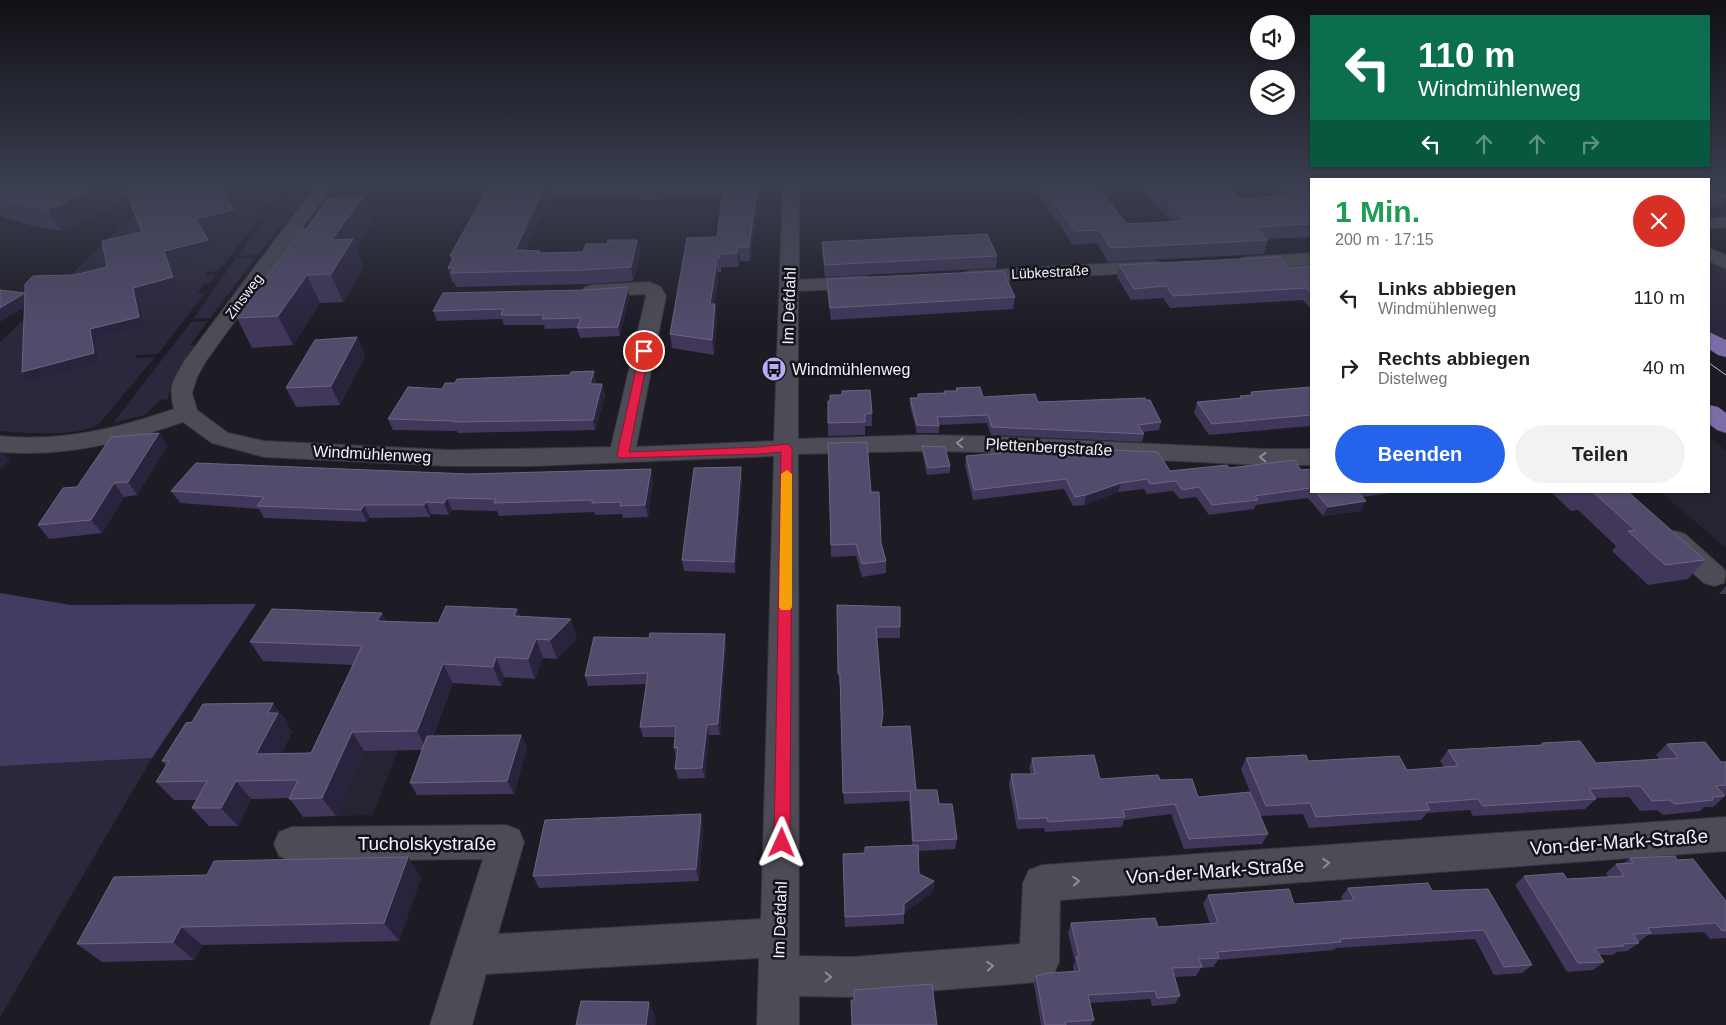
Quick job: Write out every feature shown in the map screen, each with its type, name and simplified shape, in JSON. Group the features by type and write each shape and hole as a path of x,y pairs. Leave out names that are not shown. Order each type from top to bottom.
{"main road":[{"path":"1710,340 1726,350"},
{"path":"1710,413 1726,425"}],"street":[{"name":"Zinsweg","path":"186,413 181,393 186,377 196,360 291,232"},
{"name":"Im Defdahl","path":"778,1025 781,937 789,286 792,232"},
{"path":"1710,254 1726,263"},
{"path":"1233,263 1310,259"},
{"name":"Lübkestraße","path":"948,278 1176,266"},
{"path":"789,286 879,281"},
{"path":"577,292 649,288 654,291 656,296 622,455"},
{"path":"0,444 46,445 98,440 139,430 186,413"},
{"name":"Windmühlenweg","path":"186,413 220,438 264,449 449,458 534,458 787,448"},
{"name":"Plettenbergstraße","path":"787,448 866,443 980,444 1264,457 1310,457"},
{"path":"1656,525 1714,576"},
{"name":"Von-der-Mark-Straße","path":"779,976 852,977 1039,962 1042,884 1726,834"},
{"name":"Tucholskystraße","path":"292,844 506,842 451,1025"},
{"path":"472,955 781,937"}],"shaded area":[{"path":"116,232 249,232 219,271 207,272 205,275 216,275 210,283 204,284 198,293 205,293 158,354 136,355 135,358 155,357 100,423 91,428 66,433 0,431 0,342"},
{"path":"256,232 276,232 258,255 237,256"},
{"path":"1710,256 1726,265 1726,347 1710,336"},
{"path":"256,257 210,318 193,319 236,258"},
{"path":"208,321 190,345 195,345 175,377 168,399 160,400 145,415 113,423 191,322"},
{"path":"1710,438 1726,450 1726,548 1661,493 1710,493"},
{"path":"0,593 71,605 256,604 152,758 0,766"},
{"path":"362,689 448,695 427,750 398,750 373,815 303,817"},
{"path":"152,758 0,1017 0,766"}],"building":[{"path":"142,232 203,232 208,240 164,251 173,277 133,288 139,317 90,329 94,353 22,372 25,284 33,276 74,275 107,267 102,241"},
{"path":"300,232 338,232 332,240 353,239 331,274 307,275 278,316 237,318"},
{"path":"463,232 524,232 515,250 540,251 539,253 583,252 586,244 607,244 608,240 637,240 631,267 451,273 454,268 448,268 454,256 450,256"},
{"path":"718,232 751,232 749,247 738,247 737,253 720,254 720,258 716,258 710,304 715,304 712,340 670,334 687,238 717,237"},
{"path":"1100,232 1260,232 1268,240 1111,248"},
{"path":"987,234 997,256 825,265 822,242"},
{"path":"1280,257 1290,268 1310,266 1310,292 1307,288 1173,296 1166,286 1134,289 1119,265"},
{"path":"1003,271 1015,297 830,308 827,279"},
{"path":"628,287 618,327 577,328 581,318 542,319 544,315 501,315 503,309 433,311 443,293 585,290"},
{"path":"0,290 25,293 0,308"},
{"path":"357,337 331,386 286,388 315,340"},
{"path":"594,371 590,384 602,384 593,420 454,422 388,419 408,387 442,389 445,383 455,383 457,379 570,375 571,372"},
{"path":"980,387 983,397 1035,394 1038,402 1145,398 1150,400 1161,422 1138,425 1144,434 992,427 988,415 937,417 939,426 917,425 910,398 918,398 918,394 957,391 956,388"},
{"path":"1310,387 1310,415 1212,424 1197,402 1242,398 1240,396 1253,395 1251,392"},
{"path":"870,390 872,413 865,414 865,422 828,423 828,401 830,401 830,395 842,395 842,391"},
{"path":"159,433 128,482 114,483 91,520 38,525 63,488 77,487 111,437"},
{"path":"867,442 871,492 879,492 881,543 886,561 862,564 856,544 831,545 828,443"},
{"path":"998,445 1158,452 1170,471 1227,465 1229,468 1294,460 1301,470 1310,469 1310,488 1255,496 1258,500 1212,505 1199,487 1182,490 1176,481 1150,484 1147,479 1121,483 1075,497 1066,479 974,490 966,456 1001,453"},
{"path":"922,446 945,447 950,466 928,468"},
{"path":"196,463 469,474 651,469 645,505 620,506 621,502 592,503 592,500 494,503 496,499 447,498 444,503 426,502 424,505 364,505 361,510 257,506 264,497 171,491"},
{"path":"741,467 734,562 682,560 694,468"},
{"path":"1317,493 1359,493 1366,501 1328,507"},
{"path":"1594,493 1629,493 1705,560 1665,565 1628,531 1635,530"},
{"path":"837,605 900,607 900,627 876,627 883,714 881,727 910,726 916,790 937,790 939,804 952,804 957,839 913,841 910,791 843,793"},
{"path":"446,606 517,609 514,616 571,619 550,640 536,639 528,659 496,657 493,667 443,664 417,731 352,732 322,798 289,799 298,780 236,781 221,808 192,808 207,781 156,782 169,761 162,761 186,723 192,722 203,704 273,703 268,713 278,713 256,754 311,753 362,646 250,642 272,609 382,613 377,621 438,623"},
{"path":"650,633 725,634 718,724 707,725 702,768 675,769 678,747 674,748 676,726 640,727 648,673 585,676 594,637 649,638"},
{"path":"521,735 507,781 410,783 427,736"},
{"path":"1580,741 1596,763 1678,758 1667,744 1705,742 1721,762 1726,762 1726,785 1716,786 1725,796 1712,797 1713,800 1675,804 1669,800 1652,801 1640,786 1589,789 1596,799 1483,806 1478,799 1426,803 1430,810 1316,817 1310,803 1266,806 1246,758 1306,755 1308,761 1399,756 1407,770 1458,766 1448,750"},
{"path":"1094,755 1100,779 1158,775 1160,780 1192,779 1198,797 1250,792 1268,834 1189,839 1175,804 1123,810 1125,817 1048,822 1047,818 1019,819 1011,774 1035,774 1032,758"},
{"path":"701,814 696,869 533,876 545,820"},
{"path":"918,845 919,874 934,881 904,904 904,914 845,917 843,854 865,853 865,847"},
{"path":"1675,856 1677,860 1693,859 1726,901 1726,930 1722,931 1716,923 1648,928 1651,933 1633,934 1639,943 1595,948 1604,962 1578,963 1524,876 1563,873 1567,879 1624,876 1616,864 1633,863 1630,858"},
{"path":"408,857 384,923 181,927 173,942 77,944 114,877 207,875 214,861"},
{"path":"1428,883 1432,891 1488,889 1532,965 1504,967 1484,930 1340,939 1341,942 1217,952 1219,958 1199,959 1202,967 1172,968 1180,996 1157,998 1155,991 1088,995 1094,1020 1065,1022 1066,1025 1045,1025 1036,976 1048,973 1080,971 1076,957 1079,956 1071,923 1155,918 1158,927 1218,923 1208,895 1289,889 1294,904 1354,900 1348,888"},
{"path":"932,984 937,1025 852,1025 851,1000 854,1000 854,990"},
{"path":"581,1001 649,1002 646,1025 576,1025"}],"tram line":[{"path":"1710,364 1726,375"}],"slow traffic":[{"path":"786,607 787,474"}],"place":[{"name":"Windmühlenweg","path":"774,369"}],"route":[{"path":"644,351 622,455 787,448 782,843"}]}
